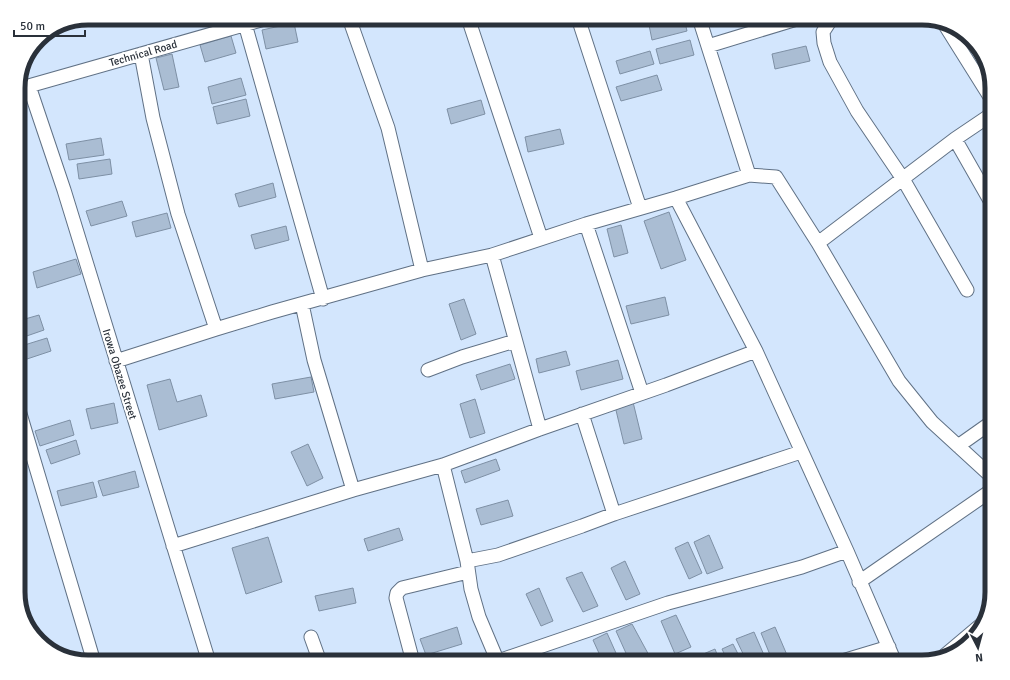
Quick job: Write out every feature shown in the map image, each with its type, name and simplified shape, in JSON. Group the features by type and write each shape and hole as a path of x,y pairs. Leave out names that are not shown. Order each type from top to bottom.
{"street":[{"name":"Technical Road","path":"25,87 242,25"},
{"path":"245,25 323,299"},
{"path":"351,25 388,128 422,270"},
{"path":"470,25 541,238"},
{"path":"580,25 640,208"},
{"path":"701,25 749,175"},
{"path":"708,46 777,25"},
{"path":"828,25 823,32 824,43 830,62 858,111 903,179 968,290"},
{"path":"948,30 985,89"},
{"path":"141,54 153,118 178,214 216,328"},
{"name":"Irowa Obazee Street","path":"25,93 64,190 207,655"},
{"path":"818,243 955,139 985,119"},
{"path":"955,139 985,192"},
{"path":"116,361 216,328 422,270 492,254 749,175 776,177 818,243 899,381 932,422 985,471"},
{"path":"676,198 756,351 892,655"},
{"path":"586,224 642,393"},
{"path":"492,254 540,429"},
{"path":"302,304 314,360 353,490"},
{"path":"428,370 515,341"},
{"path":"173,546 353,490 443,464 666,385 756,351"},
{"path":"582,414 614,514"},
{"path":"958,446 985,427"},
{"path":"25,430 92,655"},
{"path":"411,655 396,598 397,593 402,588 468,567 614,514 801,452"},
{"path":"443,464 468,567 471,589 479,617 495,655"},
{"path":"859,582 985,495"},
{"path":"518,655 668,603 802,567 847,551"},
{"path":"311,637 317,655"},
{"path":"861,655 889,646"}],"building":[{"path":"285,25 294,25 298,42 266,49 262,30"},
{"path":"649,25 686,25 687,31 652,40"},
{"path":"231,36 236,53 205,62 200,45"},
{"path":"690,40 694,55 660,64 656,49"},
{"path":"806,46 810,61 775,69 772,54"},
{"path":"650,51 654,64 620,74 616,61"},
{"path":"172,54 179,87 164,90 156,58"},
{"path":"657,75 662,90 621,101 616,87"},
{"path":"241,78 246,95 212,104 208,87"},
{"path":"246,99 250,116 217,124 213,107"},
{"path":"481,100 485,114 451,124 447,109"},
{"path":"560,129 564,144 528,152 525,137"},
{"path":"101,138 104,155 69,160 66,144"},
{"path":"110,159 112,174 79,179 77,164"},
{"path":"273,183 276,197 239,207 235,194"},
{"path":"122,201 127,216 91,226 86,211"},
{"path":"669,212 686,260 661,269 644,221"},
{"path":"167,213 171,228 136,237 132,222"},
{"path":"621,225 628,253 614,257 607,229"},
{"path":"286,226 289,240 255,249 251,235"},
{"path":"76,259 81,274 37,288 33,272"},
{"path":"665,297 669,315 631,324 626,306"},
{"path":"464,299 476,334 461,340 449,304"},
{"path":"39,315 44,330 25,337 25,319"},
{"path":"47,338 51,351 25,360 25,345"},
{"path":"566,351 570,365 539,373 536,359"},
{"path":"618,360 623,379 581,390 576,371"},
{"path":"510,364 515,379 481,390 476,375"},
{"path":"311,377 314,392 275,399 272,384"},
{"path":"170,379 177,402 201,395 207,416 159,430 147,385"},
{"path":"475,399 485,433 470,438 460,404"},
{"path":"633,402 642,439 624,444 615,406"},
{"path":"114,403 118,423 91,429 86,409"},
{"path":"70,420 74,435 40,446 35,431"},
{"path":"76,440 80,454 51,464 46,450"},
{"path":"308,444 323,478 307,486 291,452"},
{"path":"496,459 500,470 465,483 461,471"},
{"path":"135,471 139,487 103,496 98,481"},
{"path":"93,482 97,497 61,506 57,491"},
{"path":"508,500 513,516 481,525 476,509"},
{"path":"399,528 403,540 368,551 364,539"},
{"path":"709,535 723,568 707,574 694,542"},
{"path":"268,537 282,582 246,594 232,548"},
{"path":"688,542 702,573 689,579 675,548"},
{"path":"625,561 640,594 626,600 611,568"},
{"path":"582,572 598,606 583,612 566,578"},
{"path":"353,588 356,603 319,611 315,596"},
{"path":"539,588 553,621 541,626 526,594"},
{"path":"676,615 691,647 675,654 661,621"},
{"path":"632,624 649,655 627,655 616,631"},
{"path":"457,627 462,644 426,655 420,639"},
{"path":"775,627 787,655 770,655 761,633"},
{"path":"754,632 764,655 744,655 736,639"},
{"path":"607,633 617,655 600,655 593,640"},
{"path":"733,644 738,655 725,655 722,649"},
{"path":"715,649 717,655 701,655"}]}
